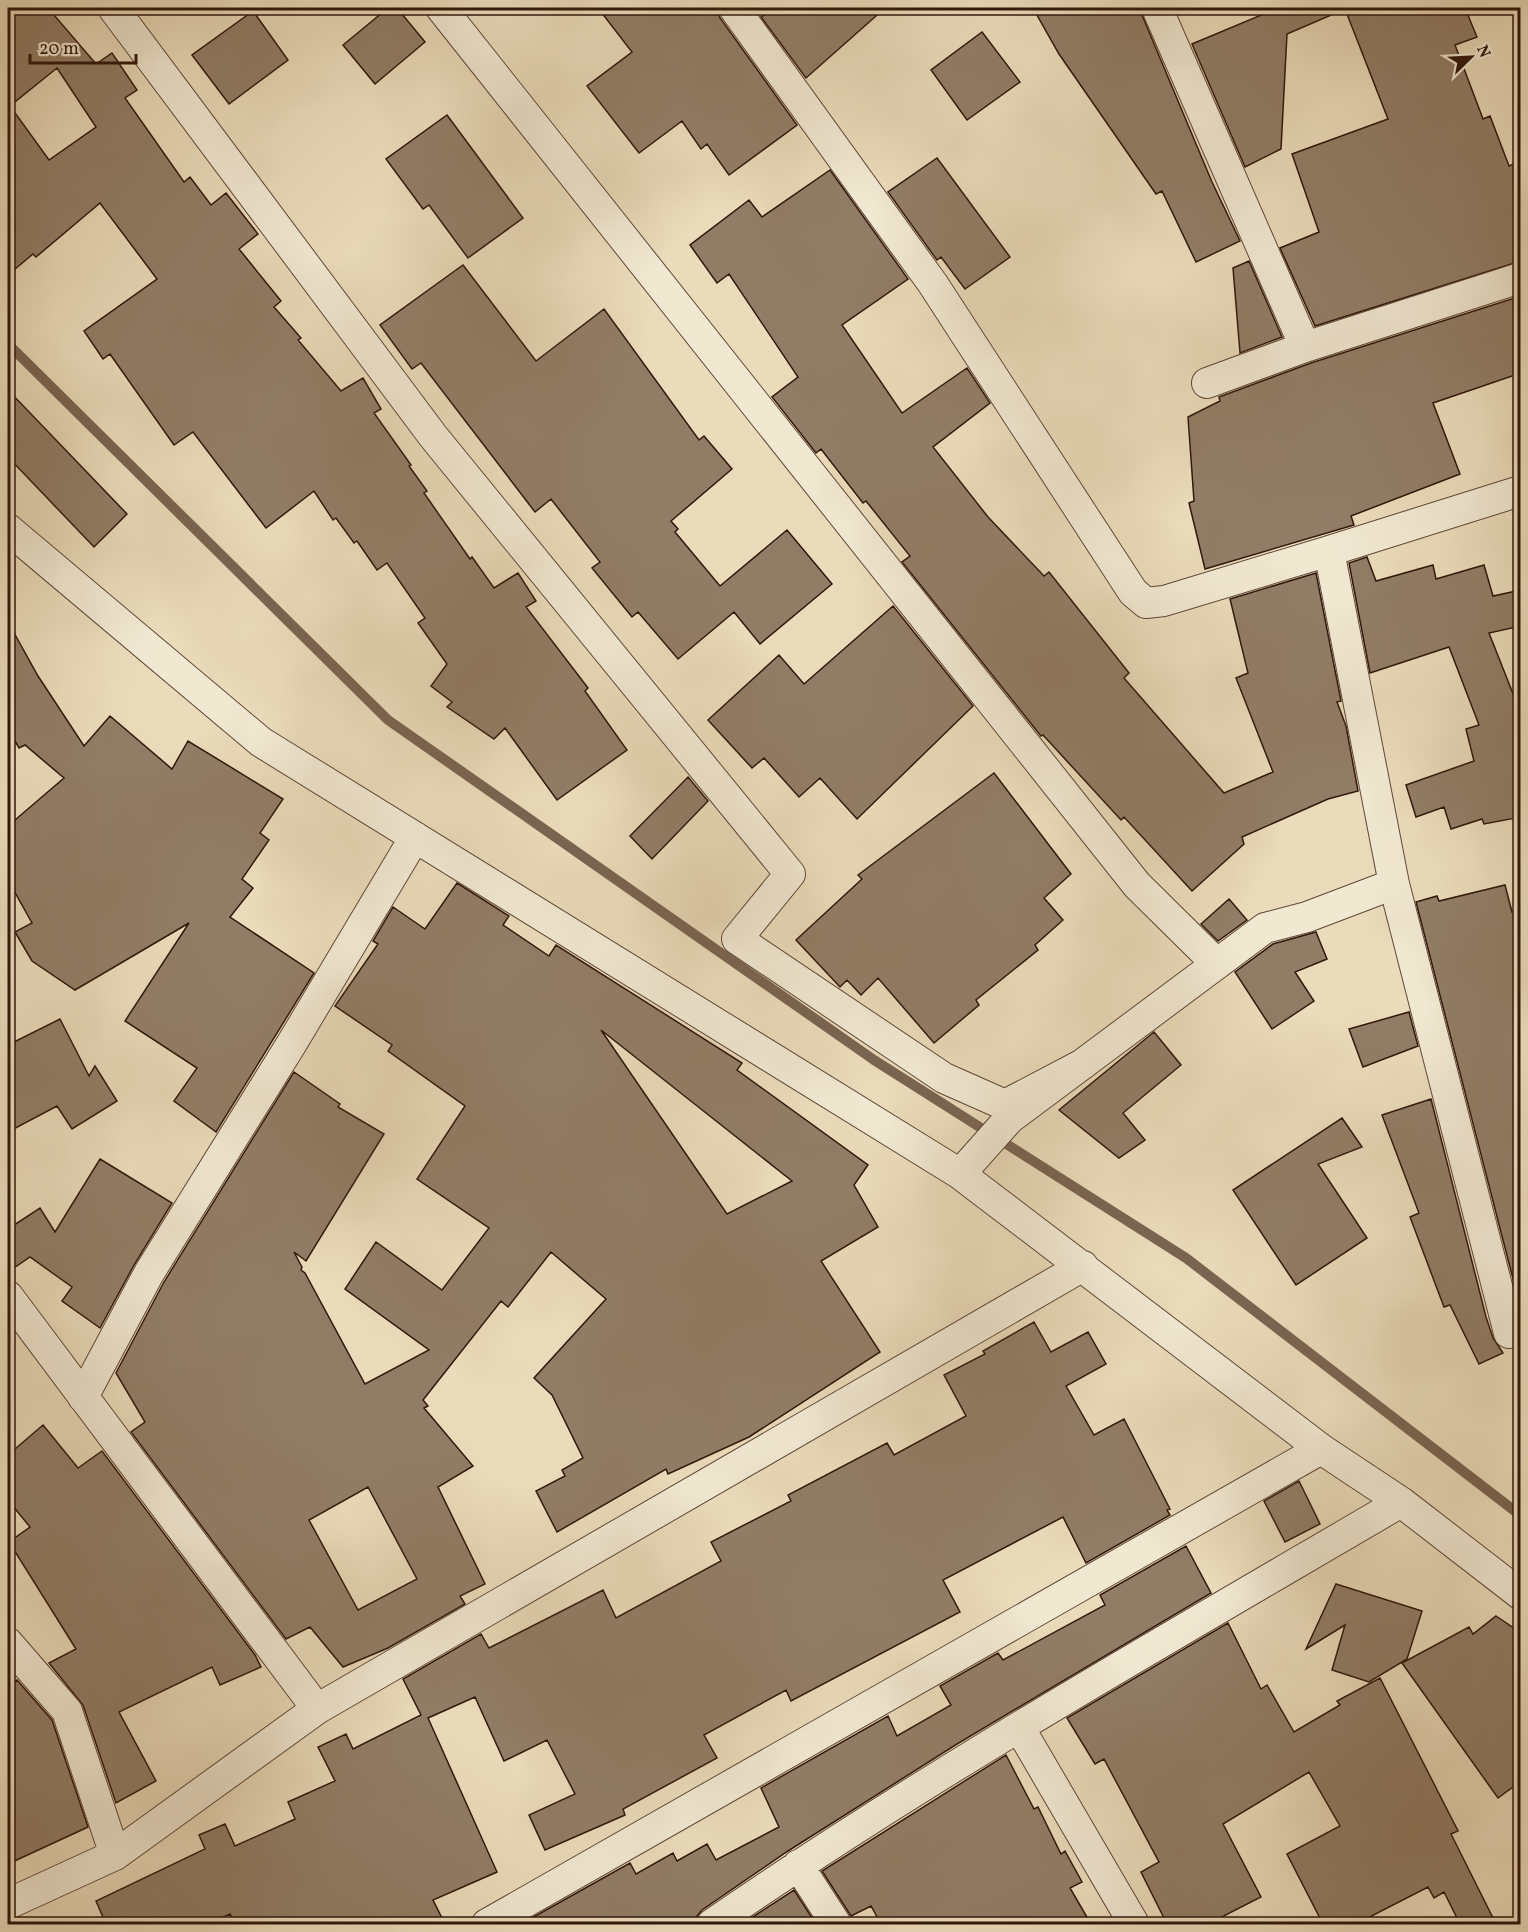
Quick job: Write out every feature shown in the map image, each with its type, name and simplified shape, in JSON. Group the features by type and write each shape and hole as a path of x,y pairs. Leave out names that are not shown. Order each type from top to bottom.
{"street":[{"path":"113,8 433,436 790,874 737,939 944,1078 1005,1105 1083,1064"},
{"path":"441,8 1137,885 1217,964"},
{"path":"734,8 933,284 1133,592 1146,603 1164,601 1519,496"},
{"path":"1157,8 1305,347"},
{"path":"1207,383 1305,347 1521,278"},
{"path":"8,529 261,742 960,1174 1321,1449 1401,1502 1521,1594"},
{"path":"1329,551 1394,884 1509,1333"},
{"path":"83,1397 149,1273 292,1043 415,837"},
{"path":"960,1174 1009,1119 1265,928 1307,917 1394,884"},
{"path":"8,1904 115,1855 317,1708 1083,1266"},
{"path":"8,1296 317,1708"},
{"path":"487,1924 1321,1449"},
{"path":"712,1924 798,1865 1019,1727 1401,1502"},
{"path":"8,1643 67,1711 115,1855"},
{"path":"1019,1727 1134,1924"},
{"path":"798,1865 836,1924"}],"building":[{"path":"8,8 48,8 96,64 112,53 137,90 125,98 184,182 190,177 211,205 226,193 258,234 239,249 281,301 274,307 301,338 298,340 341,391 363,378 381,409 374,413 411,465 409,466 427,491 424,493 470,559 472,557 494,588 518,573 536,601 526,607 588,688 585,691 627,750 557,800 505,728 494,739 447,707 452,702 431,686 447,664 418,623 425,618 387,563 377,570 357,541 354,543 336,518 333,520 314,491 266,528 193,432 174,445 110,354 103,359 84,331 157,279 100,203 36,257 33,254 8,275","holes":["57,68 96,127 49,160 10,106"]},
{"path":"388,8 397,8 425,42 375,84 343,45"},
{"path":"598,8 717,8 720,18 797,125 729,175 707,144 701,149 682,121 639,153 587,86 632,52"},
{"path":"775,8 885,8 806,78 761,17"},
{"path":"1033,8 1139,8 1212,182 1240,241 1196,262 1162,191 1156,194 1059,54"},
{"path":"1278,8 1465,8 1477,37 1455,45 1483,119 1490,116 1509,166 1521,161 1521,261 1315,326 1280,248 1319,232 1292,154 1388,119 1345,9 1287,34 1281,149 1245,167 1192,44"},
{"path":"253,11 288,60 229,104 192,55"},
{"path":"982,32 1020,82 967,120 931,70"},
{"path":"447,115 523,218 468,258 429,205 423,209 386,159"},
{"path":"937,158 1010,257 965,289 941,257 937,260 888,192"},
{"path":"830,170 908,279 842,325 902,413 967,368 990,403 933,447 988,517 1044,576 1049,572 1129,673 1124,678 1224,793 1273,772 1236,678 1248,673 1230,599 1316,573 1341,701 1337,702 1346,726 1358,791 1328,799 1242,837 1244,844 1192,891 1124,817 1121,820 1043,735 1041,736 902,562 910,556 866,501 863,503 821,449 816,453 772,397 798,377 729,274 717,283 690,245 749,200 762,217"},
{"path":"1249,261 1282,337 1240,353 1233,268"},
{"path":"463,265 536,361 604,309 699,440 704,436 732,469 671,521 678,529 675,532 720,586 787,530 832,584 760,644 734,612 678,659 638,612 632,617 592,568 600,562 551,499 535,512 421,363 412,369 380,325"},
{"path":"1521,296 1521,373 1433,403 1460,474 1351,516 1354,525 1205,569 1189,503 1194,501 1188,417 1220,401 1219,397 1311,363"},
{"path":"8,390 127,514 94,547 8,457"},
{"path":"1367,557 1376,581 1433,565 1436,579 1484,565 1493,596 1521,590 1521,626 1489,633 1521,714 1521,817 1484,824 1482,819 1451,829 1444,807 1416,817 1406,785 1474,761 1466,729 1479,725 1449,647 1370,673 1349,563"},
{"path":"893,606 973,706 857,819 820,778 799,797 764,758 752,768 708,720 779,655 804,684"},
{"path":"8,622 38,676 84,746 110,716 172,769 188,741 283,799 260,833 269,840 242,879 253,888 230,917 314,973 216,1132 174,1101 197,1068 125,1021 189,923 75,990 32,961 15,932 32,923 8,880 8,826 64,778 25,745 19,748 8,729"},
{"path":"994,773 1071,874 1044,898 1063,920 1035,945 1038,950 976,1000 979,1005 934,1043 878,978 861,995 847,980 840,987 796,940 862,879 858,875"},
{"path":"688,777 708,801 652,859 630,836"},
{"path":"457,883 509,916 503,925 549,956 556,945 742,1063 737,1070 868,1165 854,1185 878,1227 821,1261 880,1352 749,1437 668,1474 666,1469 557,1532 536,1491 565,1476 562,1470 583,1458 552,1395 534,1378 606,1299 551,1252 508,1307 501,1301 423,1400 428,1406 424,1408 473,1466 438,1487 485,1584 460,1596 465,1604 388,1648 343,1667 310,1627 286,1639 131,1432 145,1422 116,1373 164,1282 294,1072 340,1104 338,1107 384,1134 306,1261 294,1252 302,1267 301,1270 305,1273 365,1384 429,1350 345,1289 376,1242 442,1290 489,1228 417,1179 465,1106 388,1051 392,1045 335,1006 378,944 373,941 393,907 425,929","holes":["601,1030 792,1181 727,1214","368,1487 417,1579 358,1610 309,1520"]},
{"path":"1505,885 1512,912 1521,910 1520,1306 1416,902 1437,896 1439,901"},
{"path":"1229,899 1247,920 1218,941 1201,924"},
{"path":"1316,932 1327,959 1295,972 1314,1001 1272,1029 1235,972 1273,944"},
{"path":"1409,1012 1418,1046 1363,1067 1349,1029"},
{"path":"60,1019 89,1076 95,1066 117,1101 72,1129 57,1106 8,1132 8,1045"},
{"path":"1154,1032 1181,1065 1123,1113 1145,1140 1119,1158 1059,1110"},
{"path":"1431,1099 1486,1317 1493,1338 1503,1353 1479,1364 1450,1305 1444,1307 1410,1217 1419,1213 1382,1115"},
{"path":"1342,1118 1362,1147 1318,1164 1367,1238 1296,1285 1233,1190"},
{"path":"100,1159 172,1203 134,1265 100,1328 62,1301 72,1287 30,1257 8,1272 8,1229 40,1208 55,1232"},
{"path":"1034,1322 1051,1352 1088,1332 1106,1364 1066,1386 1094,1435 1124,1419 1170,1509 1167,1510 1170,1515 1086,1563 1063,1517 943,1580 960,1612 791,1701 786,1690 704,1735 717,1758 623,1809 625,1815 545,1850 529,1815 575,1794 547,1740 504,1761 475,1697 428,1718 497,1872 433,1900 445,1924 235,1924 230,1914 208,1924 106,1924 96,1901 205,1849 199,1835 225,1824 235,1846 295,1819 288,1802 335,1781 318,1747 346,1734 353,1749 421,1715 403,1679 481,1634 489,1648 603,1590 616,1618 721,1561 711,1542 791,1501 788,1495 887,1443 894,1455 966,1416 944,1375 985,1354 983,1351"},
{"path":"43,1425 78,1468 102,1451 255,1655 261,1667 220,1685 212,1667 119,1712 156,1781 116,1803 83,1705 49,1663 76,1649 9,1542 30,1527 8,1500 8,1455"},
{"path":"1299,1481 1320,1524 1285,1542 1264,1501"},
{"path":"1186,1546 1211,1593 957,1744 788,1851 702,1910 695,1924 521,1924 630,1863 636,1874 673,1853 677,1861 707,1844 716,1860 779,1827 761,1788 888,1716 897,1736 951,1705 940,1686 998,1653 1003,1660 1105,1605 1100,1595"},
{"path":"1336,1584 1422,1611 1407,1659 1369,1682 1332,1670 1345,1625 1306,1649"},
{"path":"1496,1616 1521,1633 1517,1708 1521,1706 1521,1781 1498,1798 1402,1663 1469,1627 1473,1634"},
{"path":"1228,1623 1261,1689 1267,1685 1294,1732 1340,1705 1337,1701 1380,1678 1458,1831 1451,1834 1496,1924 1460,1924 1444,1892 1434,1898 1428,1887 1356,1924 1323,1924 1287,1854 1340,1826 1309,1772 1223,1824 1261,1897 1208,1924 1167,1924 1141,1872 1159,1862 1104,1759 1095,1764 1067,1718"},
{"path":"17,1680 52,1720 88,1827 8,1864 8,1685"},
{"path":"1006,1755 1034,1809 1038,1807 1061,1854 1065,1851 1082,1882 1070,1888 1091,1924 881,1924 871,1906 851,1916 822,1871"},
{"path":"794,1890 816,1924 742,1924"}],"waterway":[{"path":"8,344 388,720 874,1060 1186,1258 1520,1515"}]}
